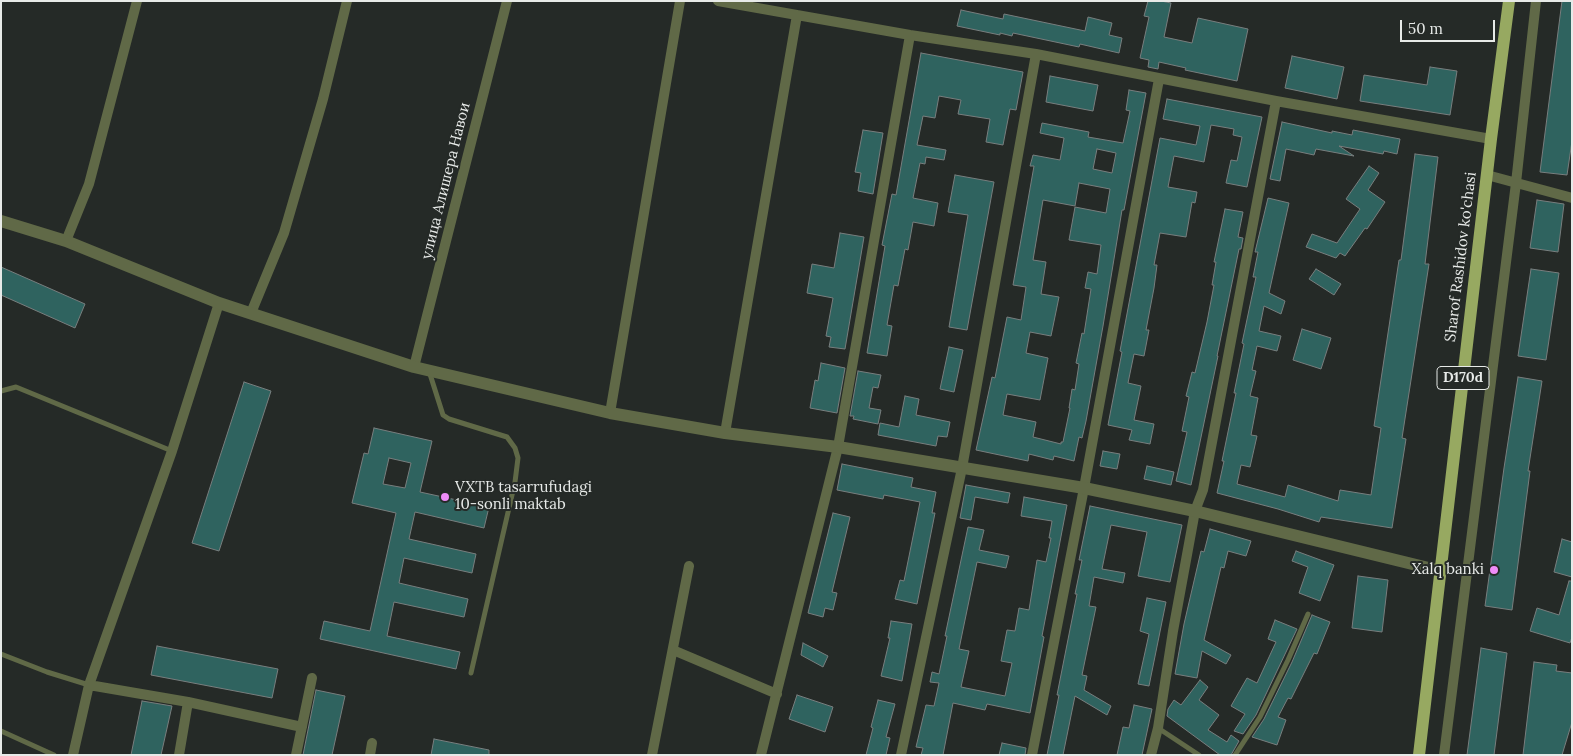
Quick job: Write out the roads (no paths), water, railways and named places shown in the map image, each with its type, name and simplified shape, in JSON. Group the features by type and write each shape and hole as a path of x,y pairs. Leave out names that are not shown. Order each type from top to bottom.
{"main road":[{"name":"Sharof Rashidov ko'chasi","path":"1420,755 1491,139 1509,1"}],"street":[{"path":"66,241 89,184 138,1"},
{"path":"252,313 284,233 323,99 347,1"},
{"name":"улица Алишера Навои","path":"414,367 507,1"},
{"path":"610,412 680,1"},
{"path":"718,1 910,36 1036,54 1276,101 1491,139"},
{"path":"1444,755 1516,183 1536,1"},
{"path":"725,433 796,15"},
{"path":"761,755 838,446 910,36"},
{"path":"901,755 962,468 1036,54"},
{"path":"1032,755 1084,488 1159,79"},
{"path":"1151,755 1158,728 1173,630 1195,511 1203,490 1276,101"},
{"path":"1487,175 1572,198"},
{"path":"1,221 66,241 219,302 429,371 610,412 725,433 838,446 1084,488 1195,511 1441,571"},
{"path":"73,755 89,685 172,452 219,302"},
{"path":"652,755 689,566"},
{"path":"673,650 777,694"},
{"path":"296,755 312,678"},
{"path":"89,685 188,702 302,727"},
{"path":"179,755 188,702"},
{"path":"370,755 372,743"}],"lane":[{"path":"429,371 443,415 449,419 507,437 515,448 518,458 471,673"},
{"path":"1,391 16,387 172,452"},
{"path":"1236,755 1260,717 1308,614"},
{"path":"1,654 47,672 89,685"},
{"path":"1158,728 1199,755"},
{"path":"1,731 54,755"}],"place":[{"name":"VXTB tasarrufudagi 10-sonli maktab","path":"445,497"},
{"name":"Xalq banki","path":"1494,570"}]}
